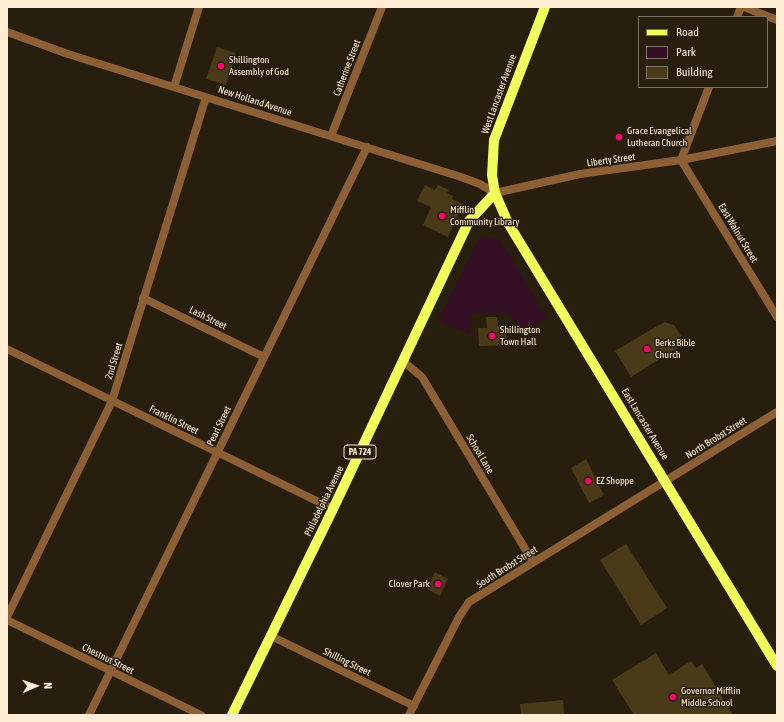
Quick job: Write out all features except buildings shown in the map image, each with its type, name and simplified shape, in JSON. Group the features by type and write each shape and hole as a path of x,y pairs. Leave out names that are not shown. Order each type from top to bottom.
{"main road":[{"name":"West Lancaster Avenue","path":"495,193 492,175 494,140 545,7"},
{"name":"Philadelphia Avenue","path":"232,715 404,362 469,221 495,193"},
{"name":"East Lancaster Avenue","path":"495,193 508,223 777,666"}],"street":[{"path":"174,86 199,7"},
{"name":"Catherine Street","path":"331,136 382,7"},
{"path":"738,16 742,7 766,16"},
{"name":"New Holland Avenue","path":"7,32 68,54 461,176 480,184 495,193"},
{"path":"681,160 709,88"},
{"name":"2nd Street","path":"7,619 112,401 206,97"},
{"name":"Liberty Street","path":"495,193 595,172 681,160 777,141"},
{"name":"Pearl Street","path":"89,715 367,147"},
{"name":"East Walnut Street","path":"681,160 777,316"},
{"name":"Lash Street","path":"143,298 264,357"},
{"name":"Franklin Street","path":"7,349 333,508"},
{"name":"School Lane","path":"404,362 422,377 533,562"},
{"name":"North Brobst Street","path":"665,481 777,412"},
{"name":"South Brobst Street","path":"409,715 459,617 470,602 665,481"},
{"name":"Chestnut Street","path":"7,619 201,715"},
{"name":"Shilling Street","path":"271,636 414,706"}],"green space":[{"path":"485,236 499,239 547,318 521,333 509,313 470,313 471,335 438,320 478,241"}],"place":[{"name":"Shillington Assembly of God","path":"221,66"},
{"name":"Grace Evangelical Lutheran Church","path":"619,137"},
{"name":"Mifflin Community Library","path":"442,216"},
{"name":"Shillington Town Hall","path":"492,336"},
{"name":"Berks Bible Church","path":"647,349"},
{"name":"EZ Shoppe","path":"588,481"},
{"name":"Clover Park","path":"438,584"},
{"name":"Governor Mifflin Middle School","path":"673,697"}]}
